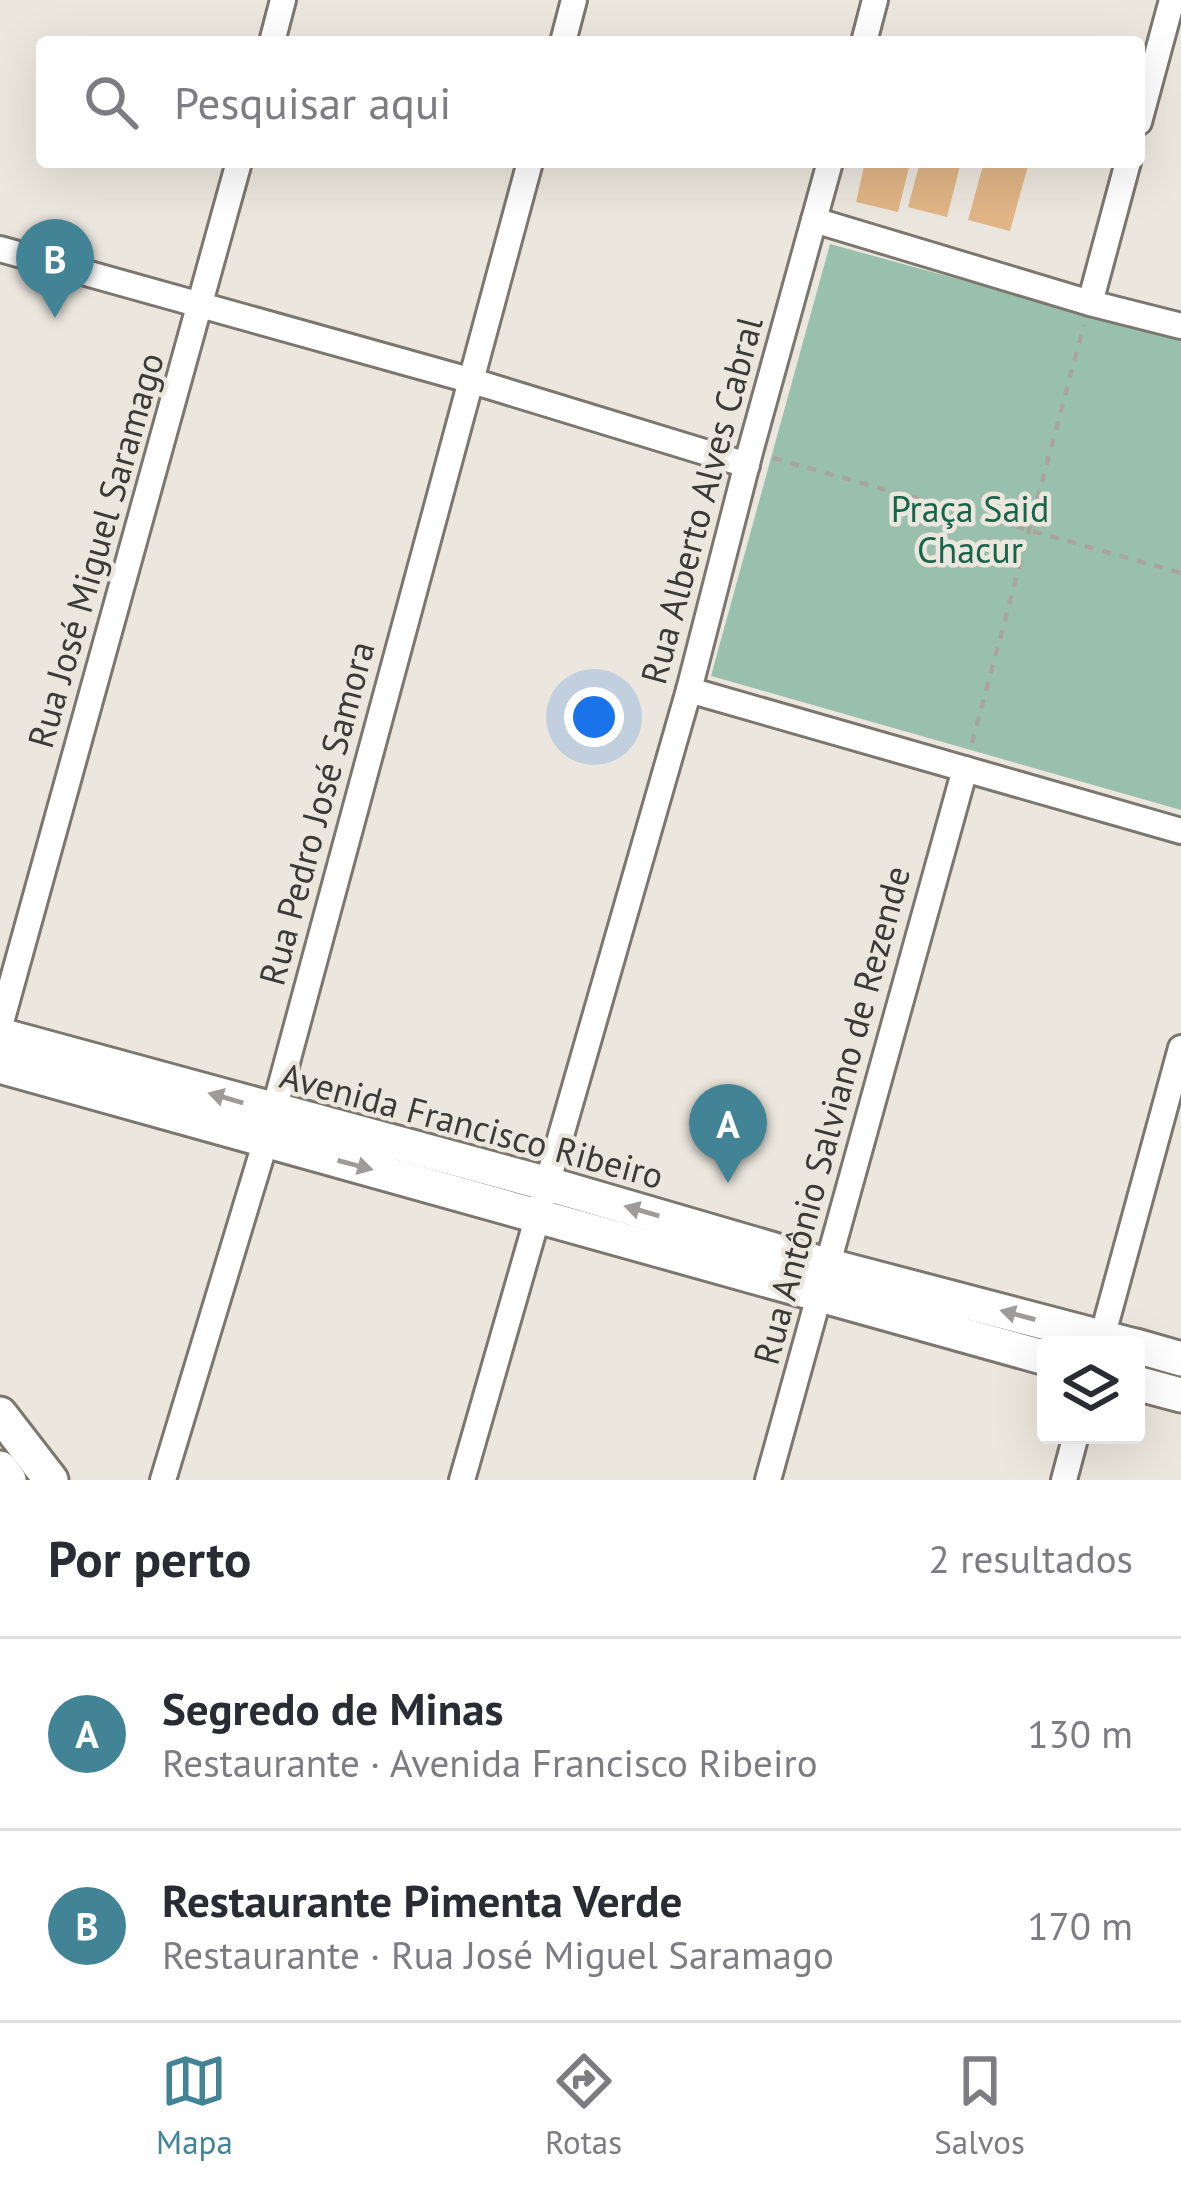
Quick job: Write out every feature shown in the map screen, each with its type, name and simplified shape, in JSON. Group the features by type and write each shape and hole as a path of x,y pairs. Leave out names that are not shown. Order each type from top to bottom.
{"main road":[{"name":"Avenida Francisco Ribeiro","path":"0,1031 270,1125"},
{"name":"Avenida Francisco Ribeiro","path":"0,1066 270,1125 823,1279 1085,1336"},
{"name":"Avenida Francisco Ribeiro","path":"823,1279 1037,1355"},
{"name":"Avenida Francisco Ribeiro","path":"1145,1350 1181,1359"},
{"path":"1145,1385 1181,1395"},
{"path":"0,1414 51,1480"},
{"path":"0,1468 9,1480"}],"street":[{"path":"274,36 283,0"},
{"path":"565,36 574,0"},
{"path":"865,36 875,0"},
{"path":"1145,100 1172,0"},
{"name":"Rua José Miguel Saramago","path":"0,1031 237,168"},
{"name":"Rua Pedro José Samora","path":"163,1480 270,1125 528,168"},
{"name":"Rua Alberto Alves Cabral","path":"462,1480 689,690 828,168"},
{"path":"1090,303 1126,168"},
{"path":"814,220 1181,326"},
{"path":"0,249 748,458"},
{"path":"689,690 1181,831"},
{"name":"Rua Antônio Salviano de Rezende","path":"768,1480 965,769"},
{"path":"1119,1336 1181,1048"},
{"path":"1064,1480 1074,1444"}],"path":[{"path":"965,769 1090,303"},
{"path":"748,458 1181,573"}],"green space":[{"name":"Praça Said Chacur","path":"830,244 1181,340 1181,810 711,676"}],"building":[{"path":"864,168 909,168 898,212 856,202"},
{"path":"918,168 959,168 947,217 908,207"},
{"path":"982,168 1027,168 1010,231 968,220"}],"place":[{"name":"Restaurante Pimenta Verde","path":"55,318"},
{"name":"Segredo de Minas","path":"728,1183"}]}
